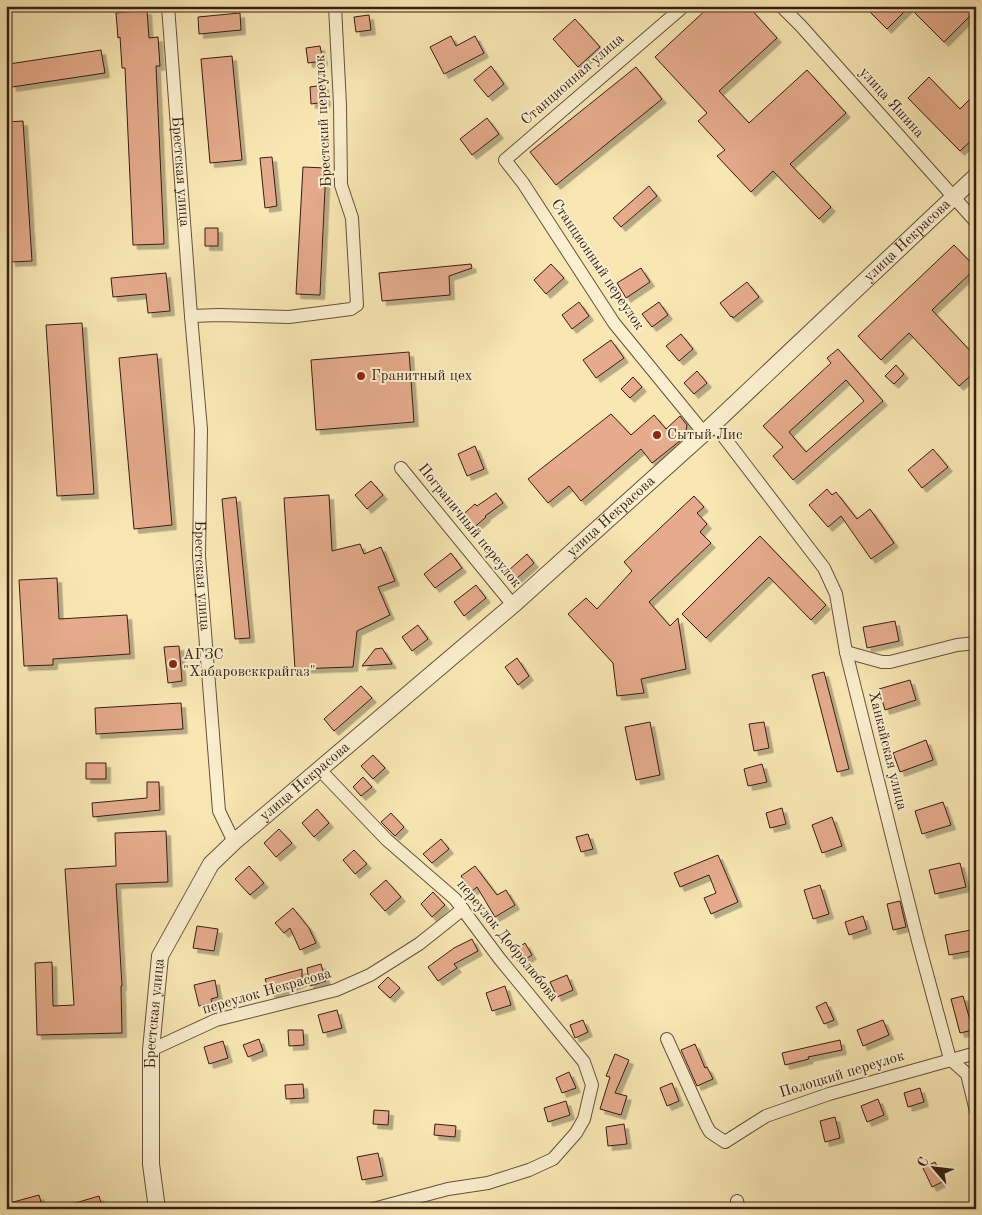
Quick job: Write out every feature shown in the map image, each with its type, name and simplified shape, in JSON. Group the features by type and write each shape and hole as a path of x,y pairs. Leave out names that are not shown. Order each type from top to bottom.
{"street":[{"name":"Брестская улица","path":"157,1209 151,1164 151,1050 160,956 211,864 234,842 219,811 199,556 201,429 168,6"},
{"name":"Брестский переулок","path":"191,316 289,317 351,309 357,305 352,218 341,184 340,105 335,6"},
{"name":"Станционная улица","path":"506,160 684,6"},
{"name":"улица Яшина","path":"781,6 976,222"},
{"name":"Станционный переулок","path":"506,160 614,323 709,428"},
{"name":"улица Некрасова","path":"234,842 512,606 709,428 976,176"},
{"name":"Ханкайская улица","path":"709,428 824,568 836,594 846,652 918,941 950,1059"},
{"name":"Пограничный переулок","path":"401,468 512,606"},
{"path":"846,652 882,662 890,662 957,645 976,643"},
{"name":"переулок Добролюбова","path":"320,770 387,840 455,898 499,958 584,1062 592,1086 584,1120 576,1133 553,1158 529,1170 488,1183 448,1189 373,1209"},
{"name":"переулок Некрасова","path":"151,1050 216,1020 336,990 370,975 419,944 463,910"},
{"name":"Полоцкий переулок","path":"667,1039 706,1126 710,1132 725,1142 766,1116 829,1094 976,1053"},
{"path":"950,1059 967,1074 976,1111"}],"building":[{"path":"710,6 748,6 777,38 719,91 749,123 807,70 846,113 790,164 831,207 819,219 773,171 751,192 717,156 725,150 698,121 707,113 655,57"},
{"path":"864,6 968,6 974,12 944,42 909,7 887,29"},
{"path":"147,10 149,38 158,37 160,66 156,66 164,244 133,245 125,68 122,68 116,13"},
{"path":"240,13 241,30 199,34 198,17"},
{"path":"369,15 371,30 356,32 354,17"},
{"path":"575,19 600,47 578,67 553,39"},
{"path":"451,36 456,46 475,36 484,53 444,74 430,47"},
{"path":"320,46 323,61 308,63 306,48"},
{"path":"101,50 105,73 12,87 9,64"},
{"path":"232,56 242,160 210,163 201,59"},
{"path":"491,66 504,84 488,97 474,80"},
{"path":"636,67 662,99 556,185 530,152"},
{"path":"929,77 960,109 976,93 976,136 960,151 908,98"},
{"path":"324,85 326,102 311,104 310,87"},
{"path":"487,118 499,134 472,155 460,139"},
{"path":"23,121 32,261 11,262 6,195 6,122"},
{"path":"272,157 277,206 265,208 260,158"},
{"path":"303,167 326,168 320,295 296,294"},
{"path":"649,186 657,196 621,227 613,218"},
{"path":"205,228 218,228 218,246 205,246"},
{"path":"954,245 976,268 932,310 976,357 976,371 959,386 909,333 881,360 858,336"},
{"path":"471,264 472,268 449,276 450,295 382,301 379,273"},
{"path":"551,264 564,278 546,294 534,280"},
{"path":"641,268 650,282 626,298 617,283"},
{"path":"166,273 170,311 148,313 146,294 113,297 111,278"},
{"path":"747,282 759,297 733,318 720,303"},
{"path":"579,302 589,316 572,329 562,315"},
{"path":"659,302 668,315 652,327 642,314"},
{"path":"82,323 94,494 57,496 46,325"},
{"path":"681,334 693,349 679,361 666,346"},
{"path":"611,340 624,358 596,378 583,360"},
{"path":"838,349 883,401 793,480 773,456 783,447 763,426 831,363 827,358","holes":["846,380 864,401 806,452 789,432"]},
{"path":"409,352 414,422 316,430 311,360"},
{"path":"157,354 172,525 134,529 119,358"},
{"path":"896,365 904,374 894,384 885,376"},
{"path":"697,371 707,383 694,394 684,383"},
{"path":"633,377 642,387 630,398 621,389"},
{"path":"611,414 631,435 654,415 666,429 680,416 687,425 685,437 652,463 641,449 581,501 569,486 548,503 528,479"},
{"path":"475,446 484,469 467,476 458,454"},
{"path":"933,449 948,467 922,488 908,470"},
{"path":"371,481 383,495 367,509 355,495"},
{"path":"827,489 832,495 836,492 857,519 870,509 894,543 871,559 841,516 828,527 809,505"},
{"path":"496,493 503,503 485,516 470,531 459,518 475,504 477,506"},
{"path":"329,495 332,551 360,544 364,554 381,547 395,581 378,587 390,615 357,631 353,667 295,669 284,498"},
{"path":"694,496 704,507 697,513 707,524 700,532 711,543 649,602 670,626 678,618 686,669 641,679 644,693 617,696 613,663 568,614 586,598 597,609 632,571 624,562"},
{"path":"236,497 250,638 235,639 222,499"},
{"path":"760,536 826,605 811,620 769,577 706,638 682,614"},
{"path":"451,553 462,568 435,588 424,574"},
{"path":"527,554 534,563 516,579 509,570"},
{"path":"57,578 59,619 127,615 130,654 53,659 53,665 24,666 19,580"},
{"path":"476,585 486,598 464,616 454,602"},
{"path":"895,621 899,641 867,648 863,627"},
{"path":"418,625 428,639 412,651 402,637"},
{"name":"АГЗС \"Хабаровсккрайгаз\"","path":"179,646 182,681 168,683 164,647"},
{"path":"382,648 392,664 362,666 375,649"},
{"path":"517,658 529,676 518,685 505,667"},
{"path":"824,672 849,769 837,772 812,675"},
{"path":"910,680 916,700 885,710 879,689"},
{"path":"361,686 372,698 334,731 324,719"},
{"path":"181,703 183,729 96,734 95,708"},
{"path":"650,722 660,775 636,780 625,727"},
{"path":"764,722 769,748 754,751 749,724"},
{"path":"926,740 933,760 900,772 893,753"},
{"path":"373,755 385,768 373,779 361,766"},
{"path":"86,763 106,763 106,779 86,779"},
{"path":"762,764 767,782 748,786 744,769"},
{"path":"363,777 372,787 361,796 353,787"},
{"path":"147,782 159,782 160,810 93,817 92,803 147,798"},
{"path":"943,802 951,825 922,834 915,811"},
{"path":"782,808 786,824 770,828 766,813"},
{"path":"317,809 329,823 314,837 302,823"},
{"path":"391,813 404,827 395,836 381,822"},
{"path":"832,817 842,846 822,853 812,825"},
{"path":"279,829 292,843 276,857 264,843"},
{"path":"166,831 168,882 116,884 122,986 122,1033 37,1035 35,963 52,962 53,1006 74,1005 65,869 116,866 115,833"},
{"path":"588,834 593,849 581,852 576,837"},
{"path":"441,839 449,849 432,863 423,854"},
{"path":"354,850 367,864 355,874 343,860"},
{"path":"718,855 738,902 711,914 704,898 716,893 709,875 680,887 674,873"},
{"path":"960,863 966,887 935,894 929,870"},
{"path":"249,866 264,883 250,895 235,879"},
{"path":"475,866 497,895 506,890 515,905 495,917 477,887 472,891 461,876"},
{"path":"386,880 401,897 385,911 370,894"},
{"path":"820,885 829,914 813,919 804,890"},
{"path":"433,892 445,905 432,917 421,904"},
{"path":"900,901 906,927 893,930 887,904"},
{"path":"293,908 309,928 316,943 300,950 290,928 284,933 275,923"},
{"path":"863,916 867,929 849,935 845,922"},
{"path":"197,926 218,929 214,951 193,948"},
{"path":"976,929 976,950 949,955 945,935"},
{"path":"472,939 478,951 454,964 457,968 438,981 428,967 454,948"},
{"path":"525,943 532,955 519,963 512,952"},
{"path":"321,964 326,981 310,986 307,968"},
{"path":"302,969 302,982 271,995 265,979"},
{"path":"567,975 573,990 557,997 550,982"},
{"path":"388,977 400,988 390,998 378,987"},
{"path":"215,980 218,997 211,999 212,1003 199,1006 194,985"},
{"path":"505,986 511,1005 492,1011 486,993"},
{"path":"963,996 973,1030 960,1033 951,999"},
{"path":"826,1002 834,1020 824,1024 816,1007"},
{"path":"337,1010 342,1028 323,1033 318,1015"},
{"path":"583,1020 588,1032 575,1038 570,1025"},
{"path":"883,1020 889,1035 863,1046 857,1030"},
{"path":"288,1030 303,1030 304,1045 289,1046"},
{"path":"259,1039 263,1051 248,1057 243,1045"},
{"path":"840,1040 842,1050 808,1057 809,1059 785,1065 782,1053"},
{"path":"223,1041 228,1058 209,1064 204,1047"},
{"path":"695,1044 705,1068 707,1067 713,1079 697,1086 681,1050"},
{"path":"615,1054 629,1060 615,1093 627,1096 621,1115 600,1109 610,1077 606,1076"},
{"path":"569,1072 576,1088 562,1093 556,1078"},
{"path":"672,1083 679,1101 667,1106 660,1088"},
{"path":"303,1084 304,1098 286,1099 285,1085"},
{"path":"920,1088 924,1102 908,1107 904,1093"},
{"path":"878,1099 884,1115 867,1122 861,1106"},
{"path":"566,1101 570,1115 548,1122 544,1108"},
{"path":"374,1110 389,1111 388,1125 373,1124"},
{"path":"835,1117 840,1138 825,1142 820,1121"},
{"path":"435,1124 456,1126 455,1137 434,1135"},
{"path":"624,1124 627,1144 608,1146 606,1127"},
{"path":"378,1153 383,1176 362,1180 357,1157"},
{"path":"935,1162 944,1181 932,1187 923,1168"},
{"path":"39,1195 43,1209 6,1209 6,1204"},
{"path":"99,1196 103,1209 65,1209 65,1206"}],"place":[{"name":"Гранитный цех","path":"361,376"},
{"name":"Сытый Лис","path":"657,435"},
{"name":"АГЗС \"Хабаровсккрайгаз\"","path":"173,664"}]}
